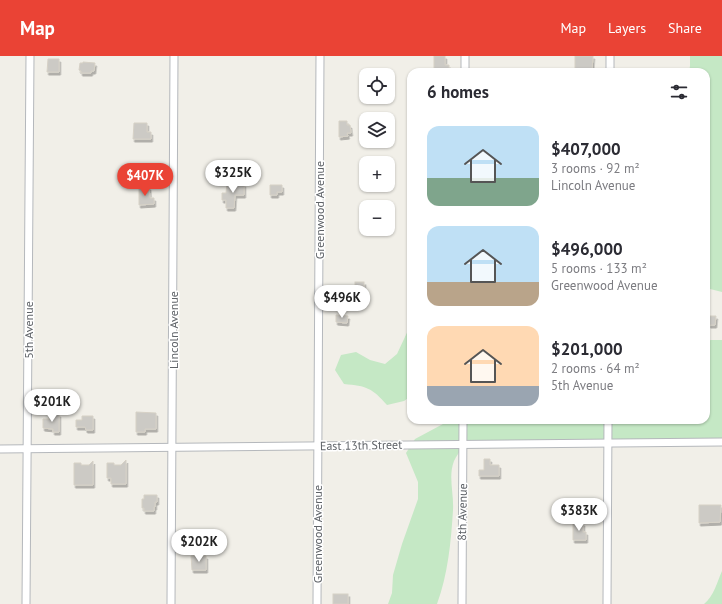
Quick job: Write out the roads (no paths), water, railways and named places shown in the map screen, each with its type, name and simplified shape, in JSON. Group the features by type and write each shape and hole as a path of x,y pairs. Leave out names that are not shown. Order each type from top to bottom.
{"street":[{"name":"5th Avenue","path":"26,604 30,56"},
{"name":"Lincoln Avenue","path":"172,604 174,56"},
{"name":"Greenwood Avenue","path":"317,604 320,56"},
{"path":"465,56 465,68"},
{"path":"610,56 610,68"},
{"name":"8th Avenue","path":"462,604 463,424"},
{"path":"607,604 608,424"},
{"name":"East 13th Street","path":"0,448 722,442"}]}
